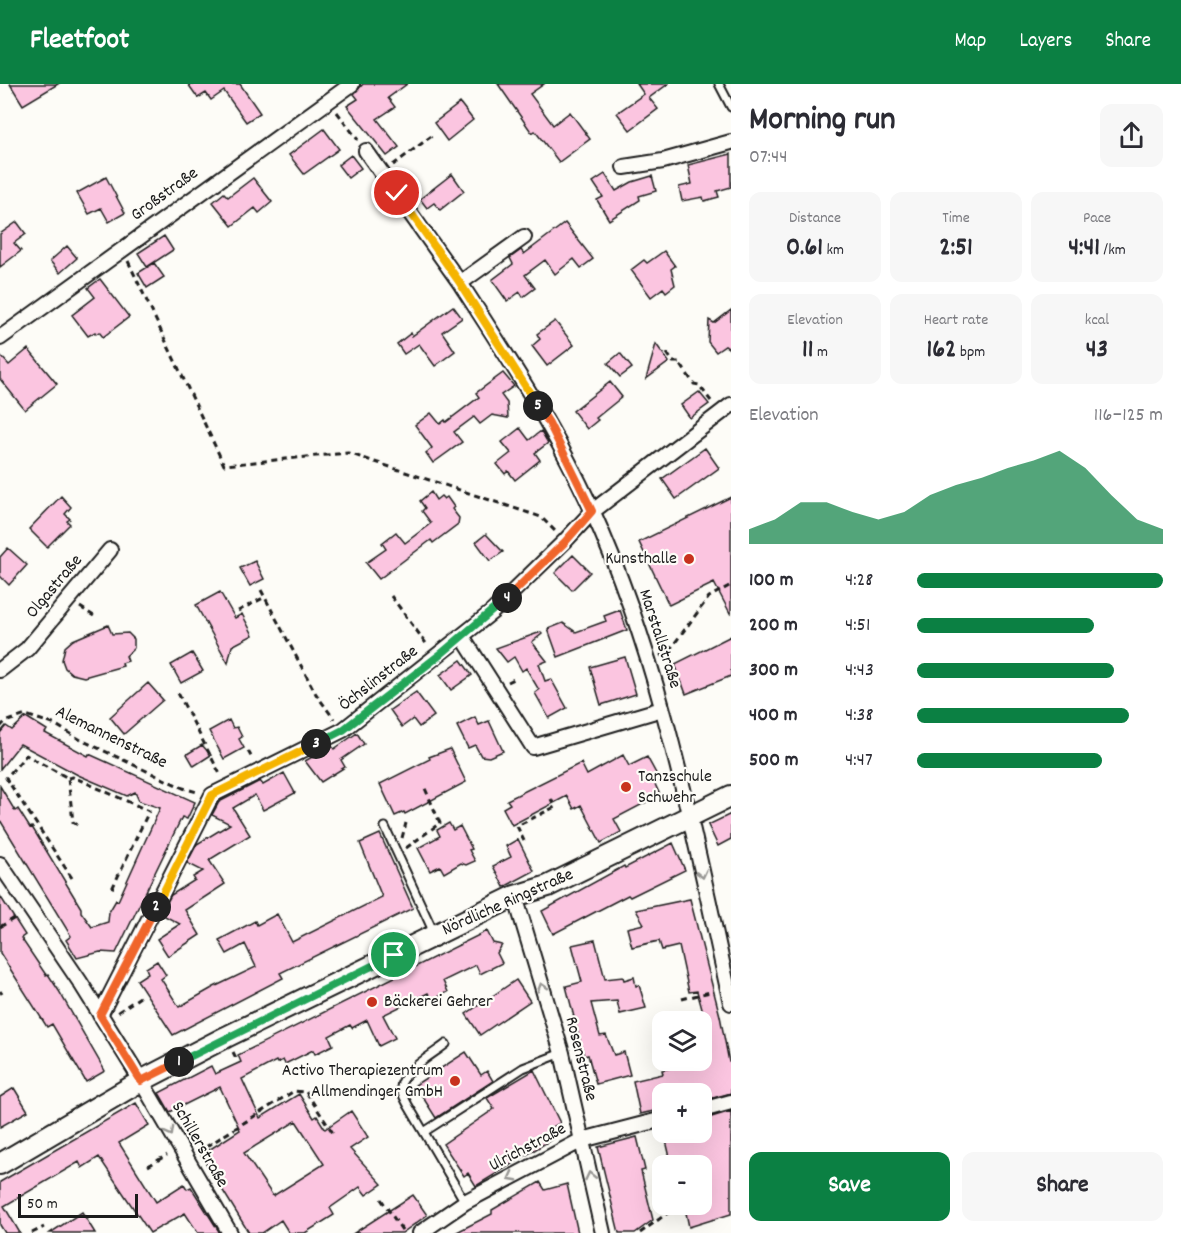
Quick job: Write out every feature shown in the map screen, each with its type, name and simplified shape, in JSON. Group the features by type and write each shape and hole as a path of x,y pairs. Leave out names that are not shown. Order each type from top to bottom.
{"street":[{"name":"Großstraße","path":"0,338 352,84"},
{"path":"624,167 663,160 731,142"},
{"name":"Marstallstraße","path":"366,151 460,283 549,423 592,511 629,602 662,709 690,817 731,1003"},
{"path":"460,283 524,237"},
{"name":"Öchslinstraße","path":"212,795 343,730 492,612 565,542 592,511 725,409"},
{"name":"Olgastraße","path":"0,670 27,649 110,550"},
{"path":"462,636 533,747 662,709"},
{"path":"102,1018 212,795"},
{"name":"Nördliche Ringstraße","path":"0,1164 141,1081 226,1037 515,896 548,886 731,796"},
{"name":"Schillerstraße","path":"0,864 102,1018 230,1233"},
{"name":"Rosenstraße","path":"515,896 562,1053 603,1233"},
{"path":"712,1107 731,1102"},
{"name":"Ulrichstraße","path":"420,1233 465,1202 582,1140 652,1122"}],"lane":[{"path":"719,84 731,107"},
{"path":"385,827 435,935"},
{"path":"446,1044 408,1072 402,1081 402,1094 465,1202"},
{"path":"424,1132 523,1068 562,1053"}],"path":[{"path":"329,100 366,151"},
{"path":"382,174 433,135"},
{"path":"122,249 224,465 348,453 541,517 565,542"},
{"path":"667,353 673,362 679,362 694,384 699,384 725,409"},
{"path":"648,660 668,652 709,597 731,585"},
{"path":"261,590 316,694 343,730"},
{"path":"391,596 436,657"},
{"path":"238,611 265,597"},
{"path":"69,599 97,618"},
{"path":"178,693 228,788"},
{"name":"Alemannenstraße","path":"0,727 5,722 26,715 56,725 81,740 183,788 212,795"},
{"path":"72,878 6,778 26,755 68,778 73,777 149,811 112,889"},
{"path":"68,778 73,822 81,827"},
{"path":"398,855 440,823 424,786"},
{"path":"524,841 516,826 555,807 551,799"},
{"path":"0,927 29,908"},
{"path":"682,999 728,987"},
{"path":"102,1018 140,997"},
{"path":"148,1166 183,1154 294,1091 306,1092 335,1136"},
{"path":"381,1199 404,1233"},
{"path":"640,1233 665,1215"},
{"path":"32,1233 44,1227"}],"building":[{"path":"10,84 58,84 23,105"},
{"path":"188,84 240,84 260,113 246,122 224,91 211,100 206,93 198,98"},
{"path":"363,84 407,84 388,98 395,107 377,119 399,147 387,156 347,106 358,99 354,94"},
{"path":"498,84 544,84 530,94 553,125 570,112 590,139 559,162 535,131 532,133"},
{"path":"637,84 668,84 649,98 658,109 630,130 617,113 644,94"},
{"path":"460,103 473,120 447,141 434,123"},
{"path":"324,129 339,149 304,174 289,155"},
{"path":"731,154 731,187 717,191 719,197 704,201 703,197 682,201 679,187 692,184 688,165"},
{"path":"351,155 361,168 348,178 338,165"},
{"path":"452,174 464,191 440,210 434,203 427,208 420,199"},
{"path":"605,174 616,191 632,182 652,176 656,191 639,196 640,200 609,220 597,200 603,197 593,182"},
{"path":"106,177 125,213 109,222 101,208 89,214 77,193"},
{"path":"253,178 272,202 259,213 255,208 232,226 213,202 224,193 228,197"},
{"path":"17,222 26,234 14,243 21,251 0,267 0,234"},
{"path":"565,223 593,259 581,268 574,259 555,274 545,260 525,275 535,288 523,297 520,292 507,301 492,280 513,264 510,258 521,250 524,254"},
{"path":"164,236 173,250 147,267 138,253"},
{"path":"67,246 77,258 60,273 50,261"},
{"path":"664,251 675,266 671,269 675,285 666,292 663,288 651,297 631,270 644,260 647,263"},
{"path":"154,263 164,277 147,288 138,273"},
{"path":"100,279 129,317 103,337 99,332 88,336 72,315 95,297 88,288"},
{"path":"453,306 462,318 442,332 455,351 435,366 419,344 404,354 397,344 411,333 412,336"},
{"path":"731,310 731,350 725,346 716,352 708,342 709,320 714,323"},
{"path":"555,321 574,345 547,366 532,346 540,339 537,334"},
{"path":"656,344 669,362 646,379"},
{"path":"28,349 57,384 25,410 0,379 0,355 9,365"},
{"path":"620,353 632,368 620,377 608,363"},
{"path":"503,373 514,386 501,395 507,403 508,418 492,415 480,424 474,417 454,432 462,442 433,463 426,453 432,448 415,425 431,413 440,424 445,420 446,422 479,397 476,393"},
{"path":"610,382 622,397 596,418 598,420 587,429 573,411"},
{"path":"699,392 709,404 690,418 681,405"},
{"path":"520,428 529,440 541,431 548,443 535,453 540,460 515,480 508,471 505,474 497,464 511,453 502,442"},
{"path":"705,448 719,468 676,499 662,479"},
{"path":"431,492 436,500 441,496 444,499 447,497 459,518 458,524 433,543 431,540 379,579 366,563 386,549 382,543 396,532 405,543 431,523 422,511 425,508 420,501"},
{"path":"61,496 71,507 65,514 70,519 67,521 70,524 47,547 29,529"},
{"name":"Kunsthalle","path":"731,497 731,615 714,583 669,605 639,542"},
{"path":"486,534 503,552 490,561 476,542"},
{"path":"8,548 27,565 9,585 0,576 0,557"},
{"path":"573,555 590,572 572,590 555,573"},
{"path":"255,561 264,579 250,586 240,568"},
{"path":"220,592 235,618 242,614 253,635 232,646 228,663 196,605"},
{"path":"620,610 627,630 558,657 548,629 563,623 576,632 606,621 604,616"},
{"path":"108,625 112,634 128,633 134,639 134,648 126,656 128,661 122,663 123,666 84,677 72,674 65,668 62,660 65,647 73,640"},
{"path":"541,632 542,634 532,642 547,661 539,664 545,681 551,679 567,708 549,718 535,693 539,690 526,668 522,671 514,657 507,662 496,648"},
{"path":"731,636 731,676 686,694 675,664"},
{"path":"192,653 203,671 181,683 171,665"},
{"path":"625,657 636,694 601,705 590,667"},
{"path":"461,660 472,675 451,690 440,675"},
{"path":"148,683 163,700 124,734 110,717"},
{"path":"416,692 434,716 419,727 413,719 402,727 390,710"},
{"path":"26,717 47,730 45,733 88,756 89,754 195,802 187,819 182,817 116,953 100,952 77,958 66,940 71,936 0,820 0,786 15,811 18,809 30,828 32,827 92,927 108,922 109,912 116,900 118,901 160,808 139,801 135,792 127,796 78,775 20,744 0,769 0,733 6,726 12,730"},
{"path":"475,717 479,725 489,721 503,751 489,757 481,756 475,745 468,748 457,726"},
{"path":"229,720 233,728 237,727 242,737 239,739 244,748 224,759 209,731"},
{"path":"357,733 364,744 341,760 345,767 321,782 305,761 332,746 334,749"},
{"path":"202,745 211,755 194,766 187,754"},
{"path":"450,749 466,782 405,814 404,812 395,816 380,784 430,759 429,757"},
{"path":"623,755 629,766 647,757 659,779 654,782 660,795 614,819 621,832 601,843 581,805 574,809 567,796 512,825 503,808 510,804 507,800 581,763 587,775"},
{"path":"284,773 295,793 263,810 255,795 233,808 250,835 209,860 225,884 185,910 200,935 168,956 157,939 180,924 161,914 171,895 195,880 193,877 203,871 187,863 197,844 230,824 212,815 219,802 260,781 263,785"},
{"path":"731,814 731,839 718,846 708,825"},
{"path":"449,823 453,830 460,826 472,849 469,850 475,861 466,865 461,863 444,873 440,866 430,871 418,848 440,836 437,830"},
{"path":"380,834 413,908 280,973 283,978 173,1035 137,980 148,973 146,968 157,961 166,975 161,979 179,1007 256,967 245,944 227,954 219,940 255,921 257,925 277,914 292,942 382,897 360,843"},
{"path":"518,839 534,871 504,887 493,866 511,857 506,846"},
{"path":"673,843 685,870 630,897 628,895 553,934 542,911 624,866 625,868"},
{"path":"0,896 25,935 21,938 59,991 105,1071 86,1082 52,1024 47,1027 0,953"},
{"path":"690,899 720,1016 729,1062 731,1062 731,1093 712,1098 712,1083 652,1083 652,1111 640,1114 633,1081 663,1074 662,1071 712,1071 712,1011 702,1011 697,991 689,992 679,946 662,950 659,941 632,947 627,928 644,924 636,910"},
{"path":"487,931 493,943 502,945 497,953 502,963 480,974 476,965 443,981 448,992 432,1000 428,993 383,1015 395,1038 379,1046 367,1020 352,1028 350,1025 329,1036 333,1045 315,1054 313,1050 285,1064 283,1060 277,1063 276,1061 242,1079 260,1118 299,1094 314,1118 317,1116 325,1129 351,1111 368,1137 350,1149 382,1184 366,1195 360,1187 330,1208 334,1215 305,1233 289,1233 281,1220 262,1233 249,1233 201,1155 240,1130 220,1087 170,1112 159,1093 211,1066 215,1074 241,1062 238,1055","holes":["296,1121 324,1164 273,1196 244,1153"]},
{"path":"595,940 605,979 623,977 624,980 634,977 646,1008 620,1014 617,1001 591,1003 600,1036 606,1035 614,1055 624,1052 630,1075 596,1084 588,1055 584,1056 566,986 582,982 572,945"},
{"path":"516,980 530,1001 480,1035 466,1014"},
{"name":"Activo Therapiezentrum Allmendinger GmbH","path":"466,1052 481,1075 487,1071 493,1081 436,1118 415,1085"},
{"path":"534,1070 560,1123 549,1129 554,1138 476,1186 468,1173 464,1176 443,1144 494,1109 487,1098"},
{"path":"14,1088 28,1111 0,1127 0,1097"},
{"path":"136,1103 149,1125 119,1143 156,1202 184,1184 187,1189 191,1187 220,1233 198,1233 185,1213 150,1233 99,1157 82,1168 79,1162 4,1206 20,1233 5,1233 0,1225 0,1182"},
{"path":"731,1111 731,1214 689,1227 686,1215 712,1215 712,1155 669,1155 667,1143 712,1143 712,1117"},
{"path":"637,1137 645,1170 641,1171 653,1220 635,1233 619,1233 598,1147"},
{"path":"540,1182 545,1190 567,1184 578,1233 455,1233 492,1214 492,1210"},
{"path":"413,1195 427,1215 402,1233 354,1233"},
{"path":"82,1212 95,1233 50,1233"}],"place":[{"name":"Kunsthalle","path":"689,559"},
{"name":"Tanzschule Schwehr","path":"626,787"},
{"name":"Bäckerei Gehrer","path":"372,1002"},
{"name":"Activo Therapiezentrum Allmendinger GmbH","path":"455,1081"}],"route":[{"path":"394,955 141,1081 100,1015 212,795 343,730 492,612 565,542 592,511 549,423 460,283 397,193"}]}
